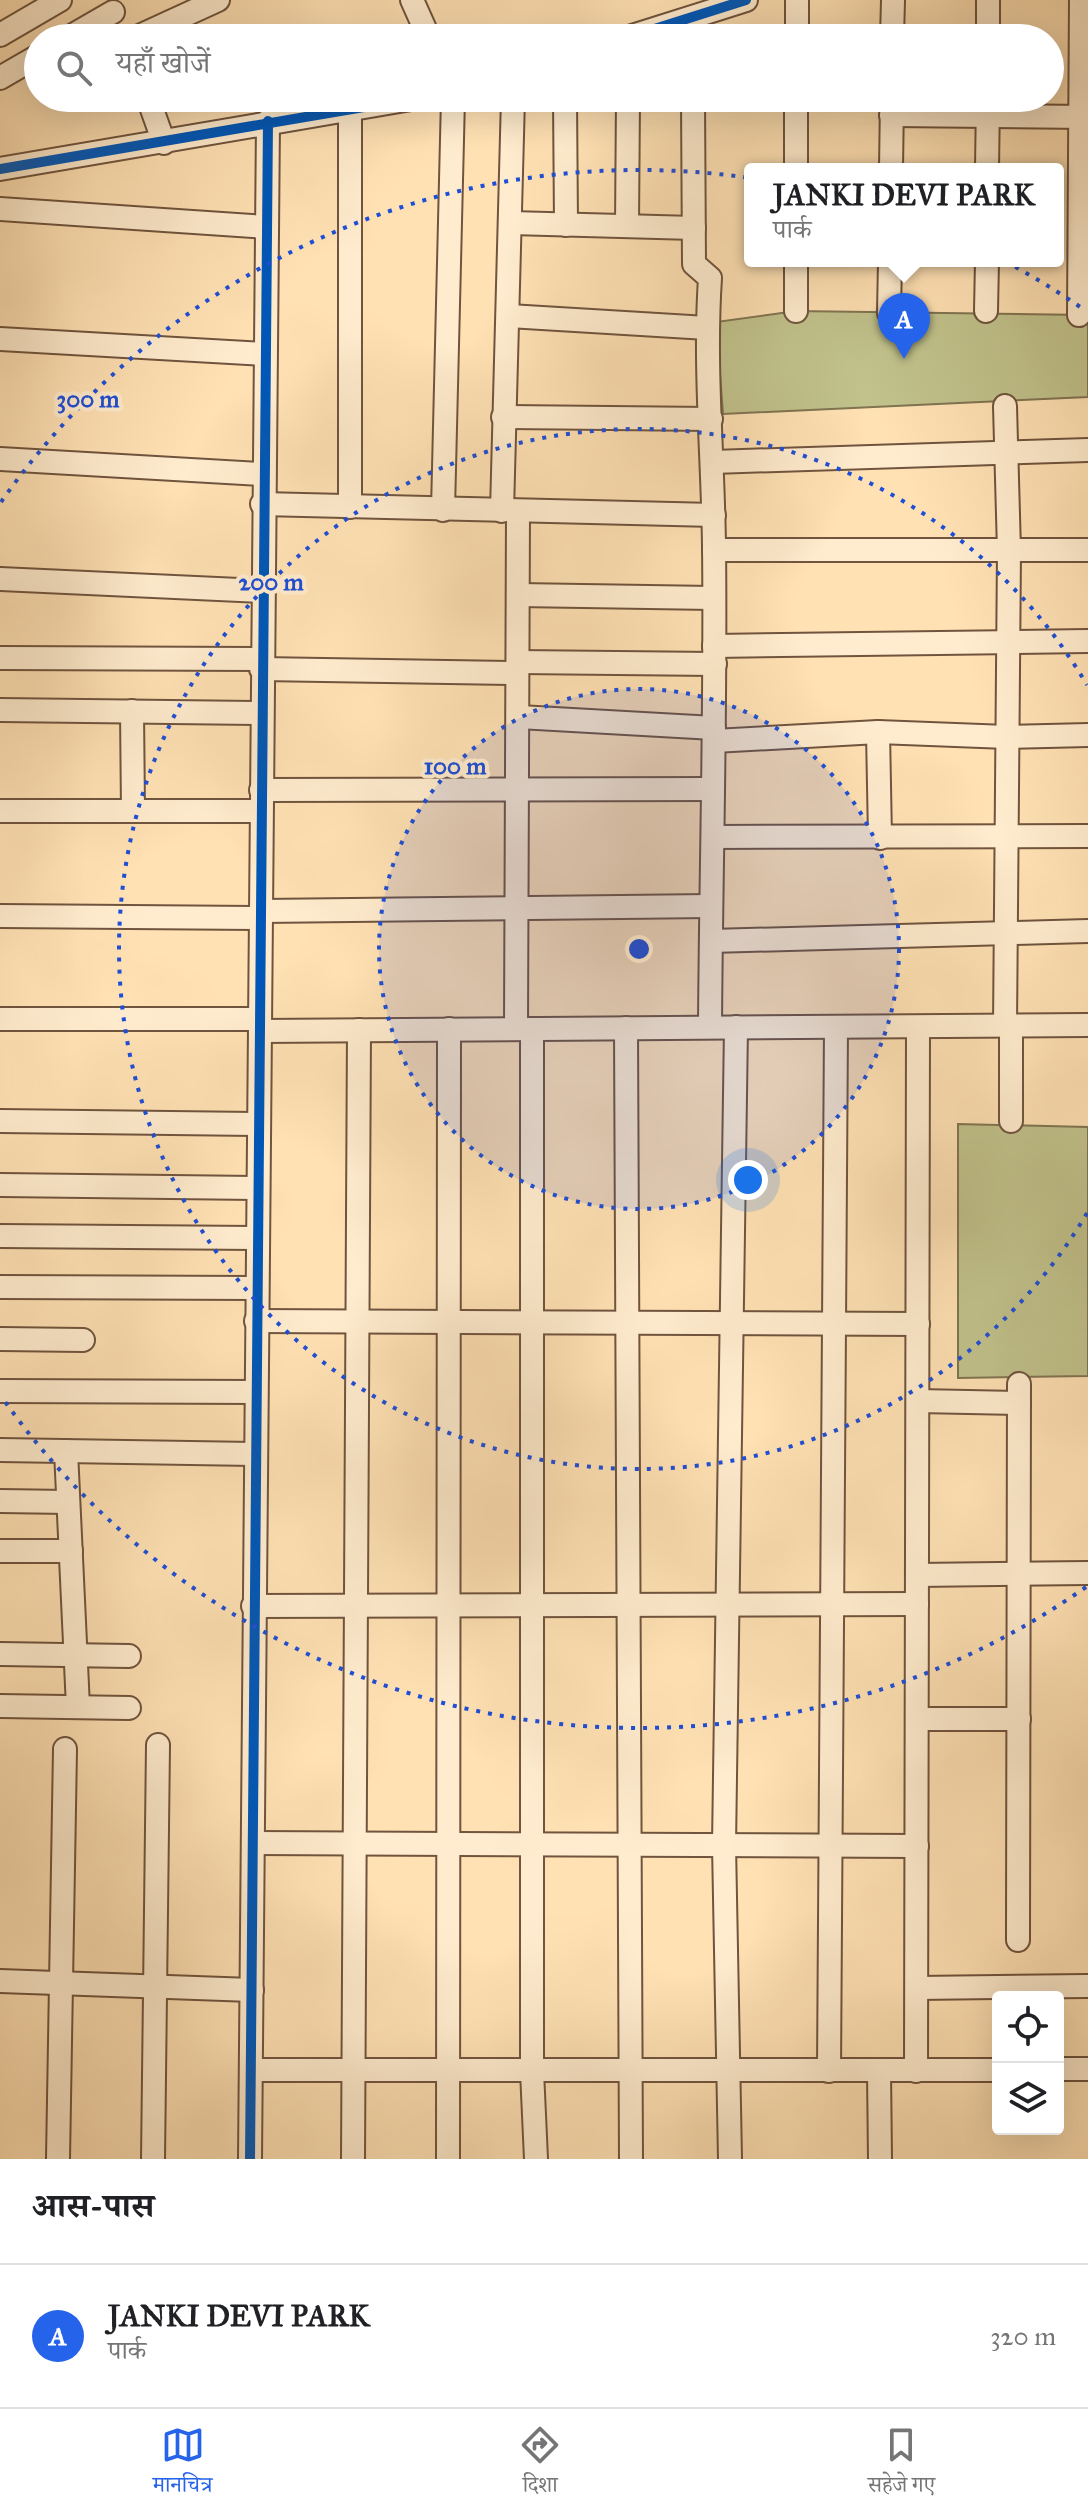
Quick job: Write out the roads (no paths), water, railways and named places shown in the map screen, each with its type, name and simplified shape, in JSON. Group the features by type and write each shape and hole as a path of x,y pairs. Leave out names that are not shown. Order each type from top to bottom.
{"street":[{"path":"0,35 60,0"},
{"path":"166,24 218,0"},
{"path":"412,0 423,24"},
{"path":"699,24 744,0"},
{"path":"797,0 797,24"},
{"path":"892,24 893,0"},
{"path":"988,0 988,24"},
{"path":"1079,315 1084,117 1081,0"},
{"path":"87,24 111,6"},
{"path":"0,78 24,64"},
{"path":"153,112 164,143"},
{"path":"0,169 164,143 325,112"},
{"path":"350,112 350,507"},
{"path":"443,510 453,112"},
{"path":"513,112 509,316 503,417 518,595 517,909 524,1029 532,1322 532,2071 536,2159"},
{"path":"565,112 566,225"},
{"path":"627,226 628,112"},
{"path":"693,112 694,264 710,278 707,328 714,515 710,1027"},
{"path":"796,112 796,163"},
{"path":"891,112 891,163"},
{"path":"987,163 988,112"},
{"path":"1036,112 1084,117"},
{"path":"250,2159 262,474 268,121"},
{"path":"0,209 266,227"},
{"path":"511,223 694,228"},
{"path":"796,267 796,311"},
{"path":"889,313 890,267"},
{"path":"986,311 987,267"},
{"path":"509,316 707,328"},
{"path":"0,339 264,354"},
{"path":"1005,406 1009,551 1005,933 1011,1121"},
{"path":"503,417 711,419"},
{"path":"713,462 1088,450"},
{"path":"0,459 262,474"},
{"path":"262,504 714,515"},
{"path":"714,550 1088,550"},
{"path":"0,579 261,591"},
{"path":"518,595 713,598"},
{"path":"0,658 518,667 1007,640 1088,641"},
{"path":"0,710 261,713"},
{"path":"132,711 133,811"},
{"path":"519,717 714,734 878,732 1007,737 1088,735"},
{"path":"878,732 880,838"},
{"path":"0,811 133,811 261,801 517,791 711,789"},
{"path":"713,837 1088,836"},
{"path":"0,916 711,906"},
{"path":"711,941 1088,931"},
{"path":"0,1019 359,1030 1088,1025"},
{"path":"730,2159 724,1845 736,1027"},
{"path":"829,2071 836,1027"},
{"path":"916,2071 918,1027"},
{"path":"626,1028 627,1845 631,2159"},
{"path":"448,2159 449,1029"},
{"path":"353,2159 359,1030"},
{"path":"0,1121 259,1124"},
{"path":"0,1185 258,1188"},
{"path":"0,1236 257,1238"},
{"path":"0,1287 257,1288"},
{"path":"256,1321 918,1324"},
{"path":"0,1339 83,1340"},
{"path":"0,1391 255,1392"},
{"path":"918,1401 1019,1394 1018,1940"},
{"path":"0,1450 254,1454"},
{"path":"66,1451 78,1655 78,1707"},
{"path":"0,1501 68,1502"},
{"path":"0,1551 71,1551"},
{"path":"917,1575 1088,1573"},
{"path":"253,1606 917,1604"},
{"path":"0,1654 129,1656"},
{"path":"0,1706 129,1708"},
{"path":"917,1719 1019,1719"},
{"path":"153,2159 158,1745"},
{"path":"58,2159 65,1749"},
{"path":"253,1843 917,1846"},
{"path":"0,1981 252,1990"},
{"path":"917,1988 1088,1986"},
{"path":"1064,2069 1088,2069"},
{"path":"251,2070 992,2070"},
{"path":"879,2071 880,2159"}],"place":[{"name":"JANKI DEVI PARK","path":"904,359"}]}
